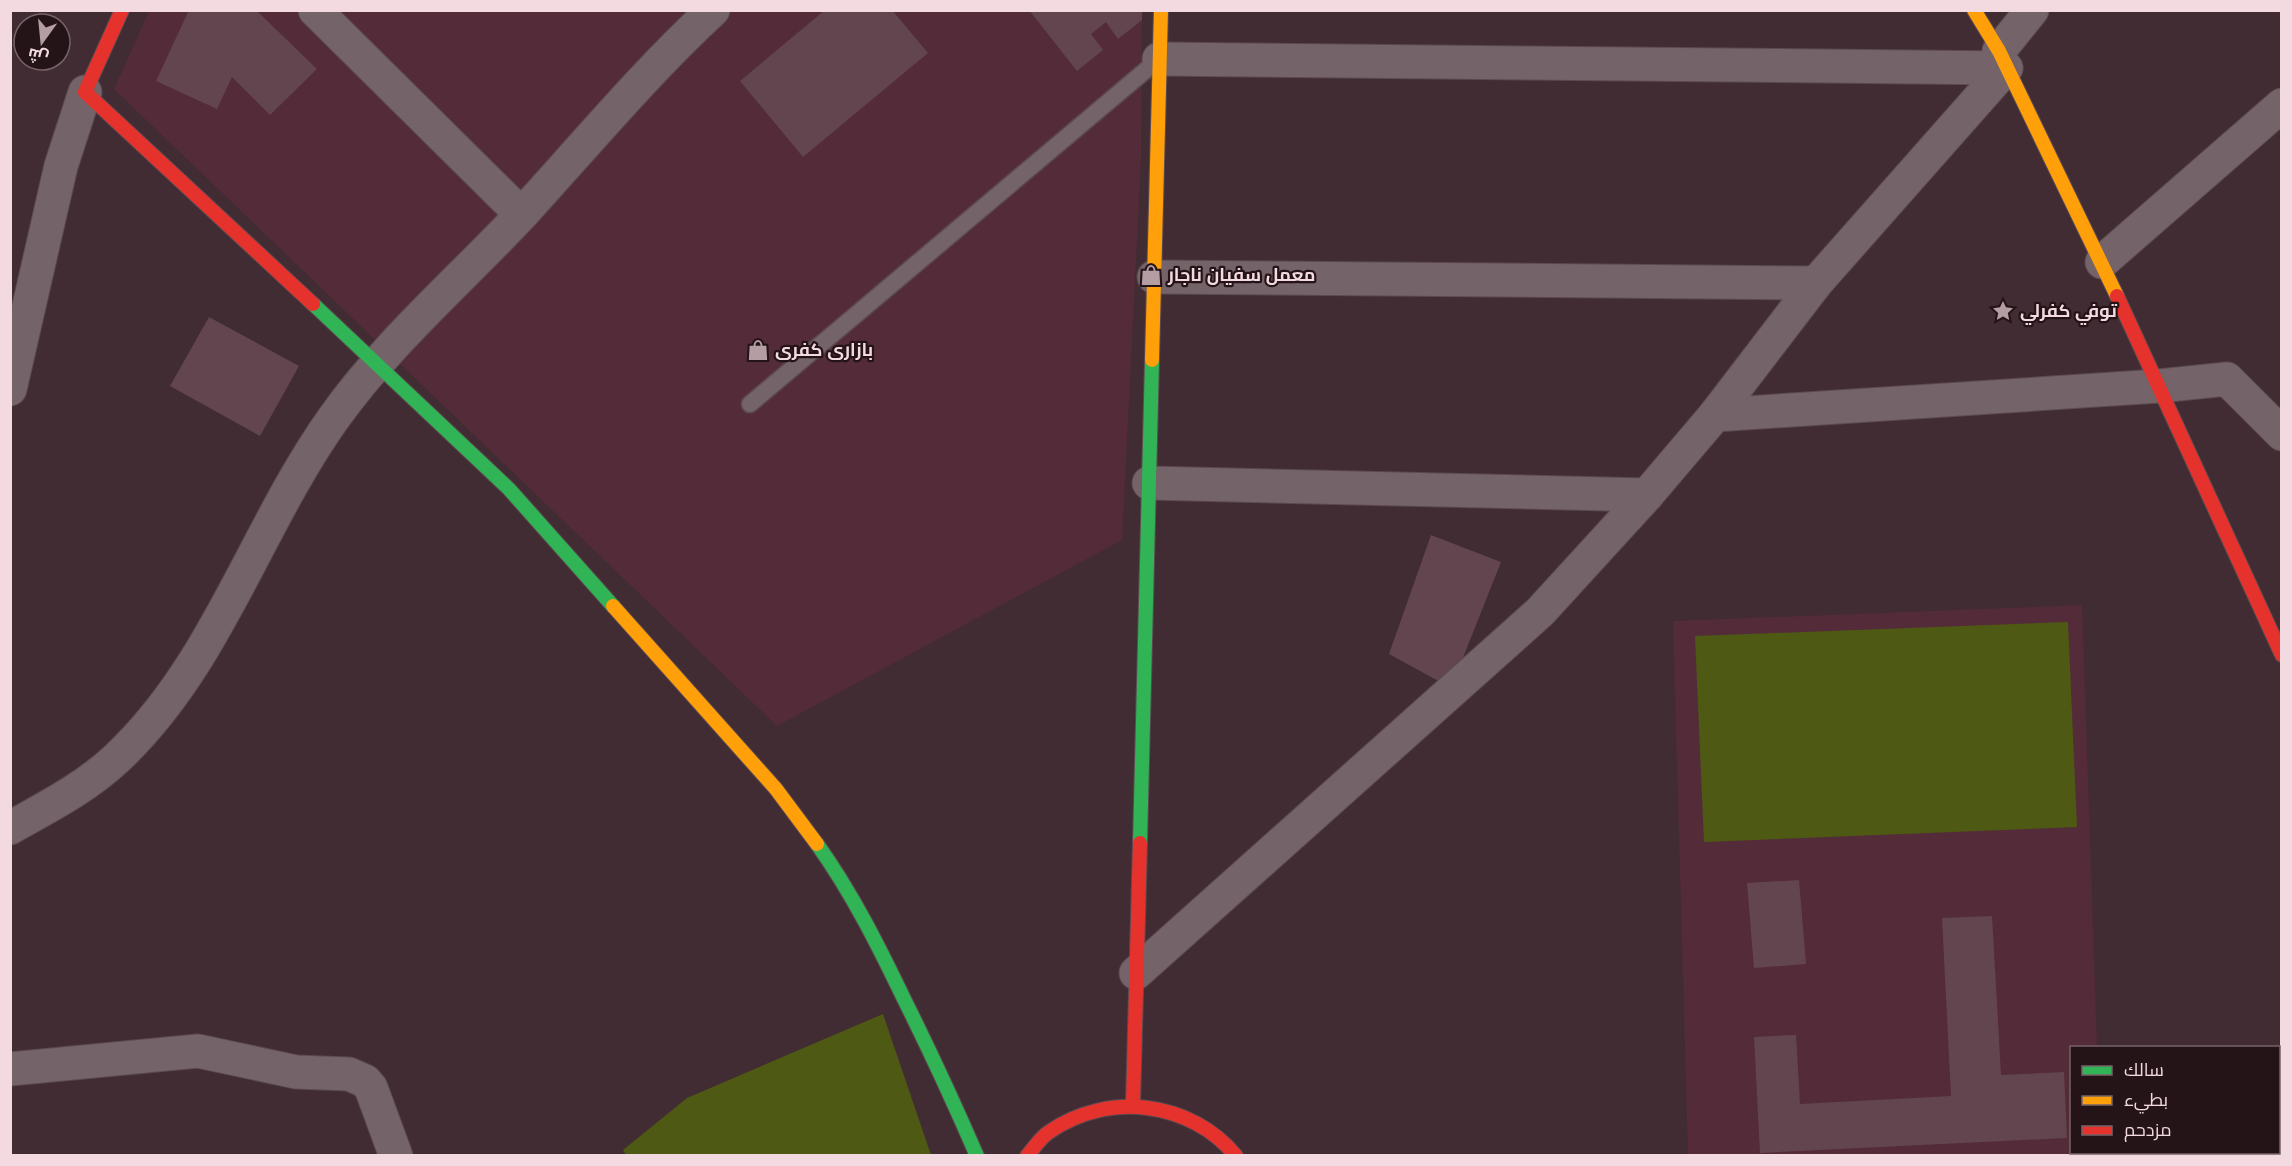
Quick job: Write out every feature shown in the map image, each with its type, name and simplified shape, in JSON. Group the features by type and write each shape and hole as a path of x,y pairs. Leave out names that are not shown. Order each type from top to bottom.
{"main road":[{"path":"122,10 85,92 509,489 564,548 776,789 810,832 841,878 868,926 945,1080 977,1155"},
{"path":"1132,1104 1161,10"},
{"path":"1974,10 2002,59 2102,262 2282,655"},
{"path":"1027,1155 1047,1133 1088,1112 1132,1104 1178,1113 1217,1135 1236,1155"}],"street":[{"path":"315,10 521,214"},
{"path":"10,828 79,789 115,760 147,727 177,691 202,651 310,453 376,363 521,214 632,89 713,10"},
{"path":"1136,973 1540,612 1647,495 1715,415 1816,283 2002,59 2032,10"},
{"path":"1159,59 2002,59"},
{"path":"10,389 15,350 62,166 85,92"},
{"path":"2102,262 2282,105"},
{"path":"1154,277 1816,283"},
{"path":"1715,415 2227,380 2282,434"},
{"path":"1149,483 1647,495"},
{"path":"10,1069 198,1051 296,1072 349,1074 365,1081 371,1088 396,1155"}],"lane":[{"path":"750,404 1159,59"}],"shaded area":[{"name":"بازاری کفری","path":"149,11 1142,11 1141,160 1122,540 777,726 114,89"},
{"path":"2082,605 2097,1046 2070,1046 2070,1154 2101,1155 1688,1155 1673,621"}],"green space":[{"path":"2068,622 2077,827 1704,842 1695,636"},
{"path":"883,1014 931,1155 626,1155 623,1150 687,1098"}],"building":[{"path":"189,10 256,10 317,69 270,115 232,77 217,109 156,81"},
{"path":"825,10 892,10 928,53 803,157 740,81"},
{"path":"1029,10 1142,10 1142,20 1118,39 1106,22 1091,34 1103,50 1077,71"},
{"path":"209,317 299,366 260,436 170,386"},
{"path":"1431,535 1501,562 1451,688 1389,654"},
{"path":"1799,880 1806,964 1754,968 1747,883"},
{"path":"1992,916 2001,1075 2064,1072 2067,1138 1760,1153 1754,1037 1796,1035 1800,1104 1951,1096 1942,918"}],"traffic: fast":[{"path":"313,304 509,489 613,606"},
{"path":"1140,843 1152,360"},
{"path":"817,844 842,881 874,939 977,1156"}],"traffic: slow":[{"path":"1152,360 1161,10"},
{"path":"1974,10 1999,51 2117,296"},
{"path":"613,606 776,789 817,844"}],"traffic: jam":[{"path":"122,10 85,92 313,304"},
{"path":"2117,296 2282,655"},
{"path":"1133,1104 1140,843"},
{"path":"1027,1156 1046,1134 1072,1119 1097,1111 1122,1107 1148,1108 1173,1113 1196,1123 1217,1137 1236,1156"}],"place":[{"name":"معمل سفيان ناجار","path":"1151,275"},
{"name":"توفي كفرلي","path":"2003,311"},
{"name":"بازاری کفری","path":"758,350"}]}
